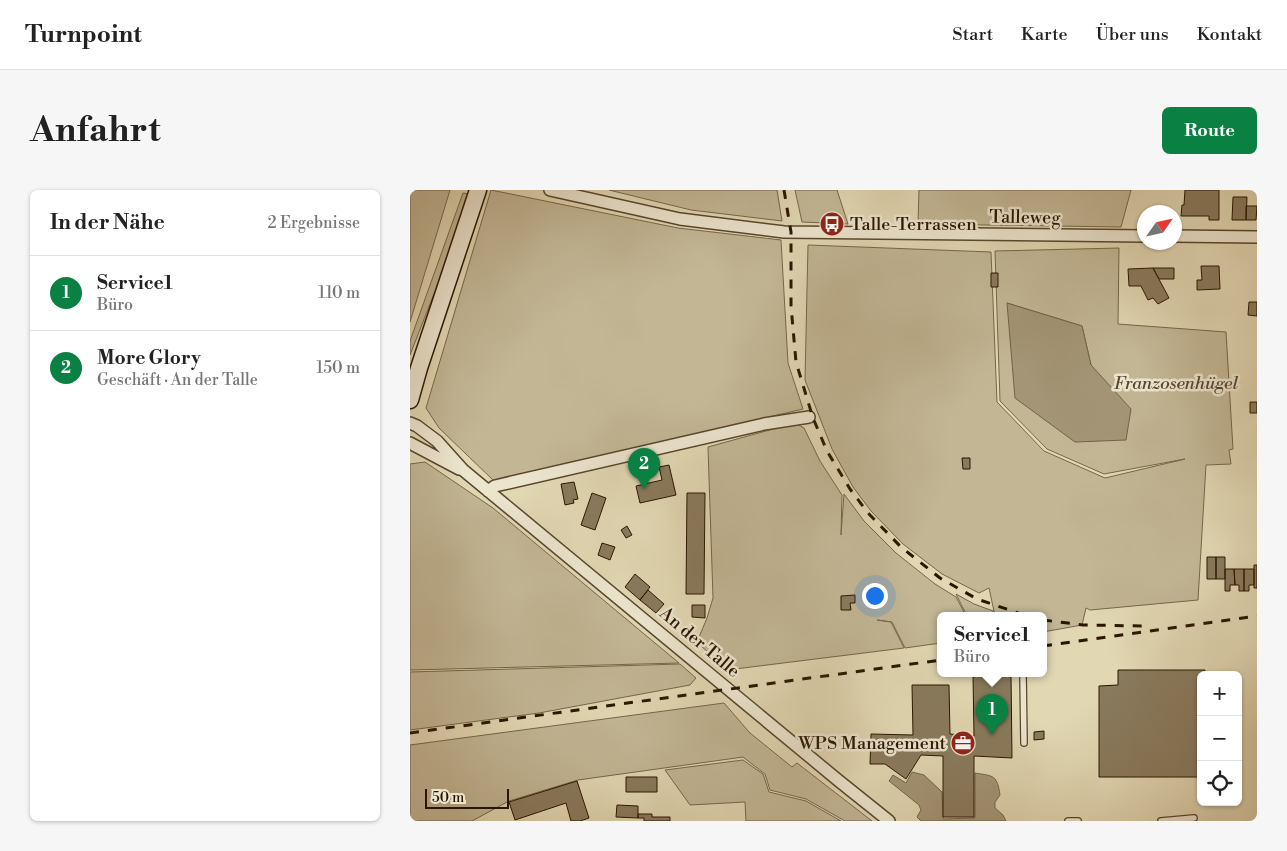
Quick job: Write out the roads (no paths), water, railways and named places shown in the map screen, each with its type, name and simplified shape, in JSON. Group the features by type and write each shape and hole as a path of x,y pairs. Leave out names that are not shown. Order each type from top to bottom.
{"main road":[{"path":"410,400 478,190"}],"street":[{"name":"Talleweg","path":"550,190 680,219 784,232 1137,236"},
{"path":"1182,236 1257,237"},
{"path":"488,491 495,486 764,424 809,417"},
{"name":"An der Talle","path":"410,423 417,426 437,442 463,470 488,491 889,821"},
{"name":"An der Talle","path":"410,443 463,470"}],"lane":[{"path":"1023,677 1024,743"},
{"path":"1162,821 1194,818"},
{"path":"1068,821 1078,821"}],"railway":[{"path":"784,190 791,232 791,306 796,362 813,418 827,451 850,489 868,513 901,547 940,578 977,599 1015,612"},
{"path":"1047,645 1257,616"},
{"path":"1047,620 1083,625 1148,626"},
{"path":"410,733 937,661"}],"place":[{"name":"Talle-Terrassen","path":"832,224"},
{"name":"More Glory","path":"644,489"},
{"name":"Service1","path":"992,735"},
{"name":"WPS Management","path":"963,743"}],"park label":[{"name":"Franzosenhügel","path":"1176,383"}]}
